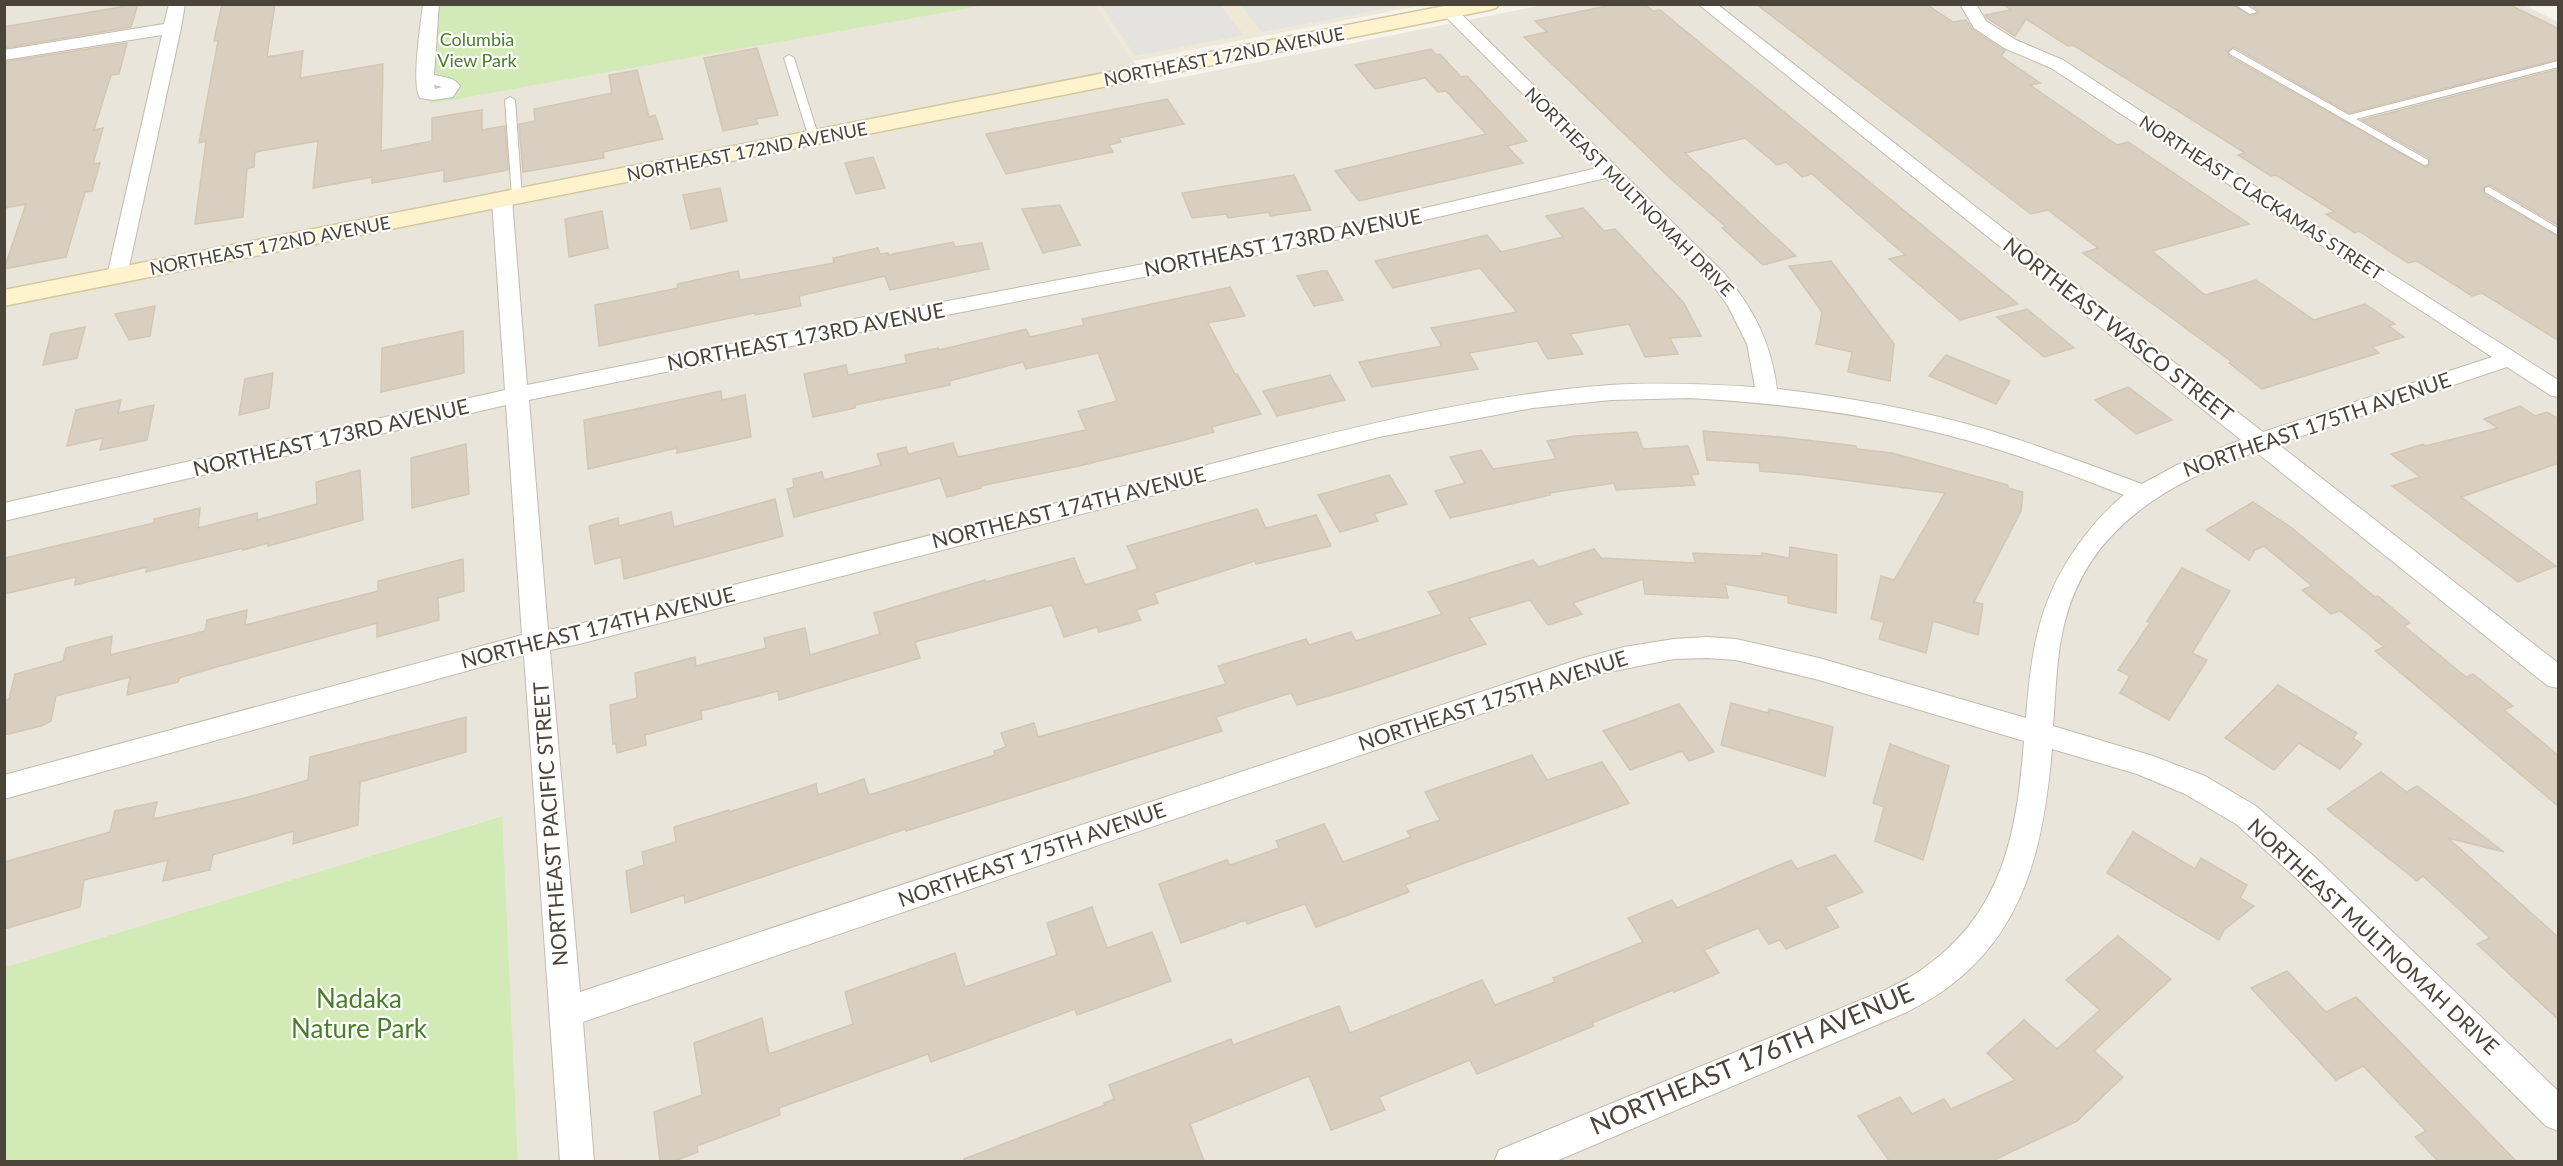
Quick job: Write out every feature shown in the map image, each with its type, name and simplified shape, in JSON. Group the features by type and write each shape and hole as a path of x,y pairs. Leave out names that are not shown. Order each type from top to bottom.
{"street":[{"path":"117,276 177,4"},
{"path":"425,78 431,4"},
{"name":"NORTHEAST 172ND AVENUE","path":"4,298 1490,4"},
{"name":"NORTHEAST WASCO STREET","path":"1706,4 2559,678"},
{"name":"NORTHEAST CLACKAMAS STREET","path":"1968,4 1980,24 2010,44 2057,64 2287,216 2559,390"},
{"name":"NORTHEAST MULTNOMAH DRIVE","path":"1450,12 1716,276 1750,322 1762,357 1767,395"},
{"path":"4,56 173,28"},
{"name":"NORTHEAST 173RD AVENUE","path":"4,512 516,395 889,319 1356,230 1610,171"},
{"name":"NORTHEAST PACIFIC STREET","path":"509,199 516,395 541,680 577,1161"},
{"name":"NORTHEAST 175TH AVENUE","path":"566,1012 1569,673 1635,654 1672,649 1724,648 1769,656 2039,733 2046,645 2053,613 2067,582 2084,555 2116,514 2143,493 2195,465 2510,359"},
{"name":"NORTHEAST 174TH AVENUE","path":"4,787 536,642 579,634 1316,445 1456,412 1563,395 1617,391 1706,391 1767,395 1884,414 2004,443 2143,493"},
{"name":"NORTHEAST MULTNOMAH DRIVE","path":"2039,733 2143,764 2194,785 2246,816 2306,868 2559,1114"},
{"name":"NORTHEAST 176TH AVENUE","path":"1511,1161 1896,1001 1934,980 1966,952 1992,922 2011,889 2024,854 2039,733"}],"lane":[{"path":"2238,4 2253,12"},
{"path":"2232,51 2424,162"},
{"path":"789,58 814,138"},
{"path":"2349,118 2559,64"},
{"path":"509,199 510,100"},
{"path":"2489,190 2559,232"}],"shaded area":[{"path":"986,4 1096,5 1149,84 1548,4 2522,4 2558,22 2558,1161 518,1161 501,816 5,967 5,5 448,5 429,8 430,104"},
{"path":"1096,5 1424,5 1134,61"},
{"path":"1101,5 1220,5 1244,35 1135,56"},
{"path":"1240,5 1405,5 1262,32"}],"green space":[{"name":"Columbia View Park","path":"448,4 986,5 430,104 429,8"},
{"name":"Nadaka Nature Park","path":"502,816 518,1161 5,1161 5,967"}],"building":[{"path":"138,4 131,27 4,48 4,27"},
{"path":"222,4 275,4 267,57 303,51 300,78 383,64 381,151 432,141 432,118 482,110 482,130 505,126 508,170 444,182 444,170 372,183 372,177 313,188 318,141 255,152 254,167 247,169 243,217 195,224 206,141 199,143 218,41 214,41"},
{"path":"1616,4 1645,4 1653,11 1660,10 2018,304 1960,320 1889,259 1905,255 1812,174 1802,177 1786,162 1777,165 1745,138 1685,153 1796,256 1763,265 1722,228 1726,227 1671,179 1524,37 1547,32 1535,21"},
{"path":"1756,4 1926,4 1953,22 1966,20 1973,30 2005,51 2001,56 2040,83 2030,85 2117,145 2128,142 2249,224 2152,251 2205,295 2256,280 2314,320 2365,304 2395,324 2389,326 2404,337 2372,347 2379,353 2262,389 2229,363 2232,362 2083,253 2098,248 2048,210 2031,214"},
{"path":"2003,4 2232,4 2251,16 2259,12 2250,4 2508,4 2559,29 2559,59 2349,113 2234,47 2227,51 2229,56 2425,167 2430,165 2429,158 2362,120 2559,69 2559,226 2490,185 2483,188 2484,194 2559,237 2559,341 2482,293 2472,296 2417,261 2408,263 2359,231 2355,233 2326,214 2335,212 2276,175 2271,176 2238,155 2245,153 2073,45 2068,46 2026,19 2015,36 1988,19 1985,15 2011,10"},
{"path":"127,43 119,74 111,75 94,130 103,128 93,164 100,163 92,191 85,192 66,257 4,269 26,204 4,208 4,62"},
{"path":"757,48 778,115 756,119 758,124 723,131 704,58"},
{"path":"1431,49 1436,55 1440,54 1461,77 1467,76 1527,141 1507,146 1523,163 1359,201 1335,171 1486,134 1446,91 1438,92 1425,78 1375,89 1355,65"},
{"path":"637,70 649,117 655,115 663,139 603,152 604,158 523,172 519,124 535,121 534,109 612,93 609,75"},
{"path":"1167,99 1184,124 1119,138 1121,142 1109,145 1113,152 1006,174 986,134"},
{"path":"873,157 885,188 856,194 845,163"},
{"path":"1294,175 1311,210 1270,216 1269,212 1228,218 1226,214 1192,218 1182,193"},
{"path":"720,188 727,221 691,229 683,195"},
{"path":"1060,205 1080,245 1043,253 1022,209"},
{"path":"1583,208 1604,231 1615,229 1684,303 1701,336 1670,338 1678,354 1645,357 1629,324 1570,334 1583,354 1548,359 1537,341 1469,353 1478,369 1372,387 1359,362 1442,346 1431,328 1517,312 1480,268 1393,288 1375,261 1487,235 1501,252 1563,237 1546,216"},
{"path":"602,211 608,248 569,257 565,219"},
{"path":"953,242 955,247 982,243 989,269 890,290 885,276 799,296 801,306 755,315 754,313 599,346 595,305 678,288 677,284 738,271 740,280 834,263 833,258 878,248 880,254 888,253 888,255"},
{"path":"1831,261 1894,344 1890,381 1848,372 1852,352 1816,344 1822,312 1789,266"},
{"path":"1327,271 1343,300 1314,306 1297,276"},
{"path":"1230,287 1245,316 1208,323 1235,374 1261,414 1211,427 1214,432 1181,441 1079,466 980,486 981,488 947,497 940,478 794,517 787,489 794,487 793,479 822,472 824,480 881,465 877,454 906,447 908,454 953,443 958,457 1086,430 1078,411 1117,401 1098,353 1026,369 1023,362 949,381 950,385 855,405 855,408 813,417 804,374 846,365 848,375 907,363 905,355 938,348 939,350 1026,329 1030,337 1084,325 1082,319"},
{"path":"155,306 150,336 129,340 115,314"},
{"path":"2027,309 2074,348 2044,357 1997,317"},
{"path":"85,327 77,358 43,365 51,334"},
{"path":"463,331 464,373 381,392 382,348"},
{"path":"1946,355 2010,381 1996,404 1929,376"},
{"path":"273,373 269,408 239,415 245,379"},
{"path":"1330,375 1345,400 1277,416 1263,391"},
{"path":"2128,387 2172,420 2136,434 2095,400"},
{"path":"721,391 722,400 745,395 751,437 677,453 677,448 588,469 584,420"},
{"path":"121,400 118,413 154,405 147,440 100,450 103,438 67,446 76,410"},
{"path":"2520,406 2535,416 2547,412 2559,419 2559,463 2461,497 2556,566 2518,582 2392,486 2420,477 2391,454 2423,444 2425,446 2498,428 2484,419"},
{"path":"1703,431 1856,446 1857,449 1892,453 2008,485 2008,488 2023,492 2021,511 1974,602 1983,604 1978,635 1933,621 1926,653 1879,639 1884,622 1871,619 1881,576 1894,580 1945,493 1760,471 1759,463 1707,460"},
{"path":"1637,432 1643,449 1688,446 1699,474 1691,475 1695,485 1616,490 1614,483 1549,493 1550,495 1450,518 1435,491 1465,483 1450,457 1481,450 1493,469 1556,459 1547,441 1575,436"},
{"path":"466,444 469,494 412,508 411,458"},
{"path":"360,470 363,520 268,546 268,543 243,550 244,548 146,572 147,567 75,585 76,577 4,594 4,558 154,523 154,519 200,508 198,528 257,513 257,520 317,504 316,482"},
{"path":"1389,475 1407,504 1374,514 1378,521 1340,532 1318,495"},
{"path":"775,499 783,536 624,579 621,557 595,564 589,526 618,518 619,526 671,512 674,527"},
{"path":"2253,502 2292,528 2375,597 2378,596 2410,623 2404,626 2466,677 2473,674 2513,706 2504,710 2559,756 2559,807 2375,651 2384,647 2340,611 2331,614 2302,590 2312,586 2264,546 2255,550 2249,560 2206,530"},
{"path":"1257,509 1266,528 1316,515 1331,546 1256,564 1255,561 1154,593 1158,603 1136,610 1141,620 1099,632 1097,627 1064,637 1052,605 915,642 920,658 779,700 778,691 701,711 702,719 645,735 646,745 617,753 616,743 613,744 610,705 637,698 635,673 695,657 696,666 766,648 764,638 805,628 810,655 880,634 874,613 985,580 986,582 1074,558 1085,585 1138,569 1127,546"},
{"path":"1790,547 1837,555 1836,613 1788,603 1788,596 1725,584 1728,598 1645,594 1643,579 1573,603 1582,614 1548,625 1530,600 1469,618 1486,644 1297,705 1291,693 1216,717 1222,731 906,831 905,829 685,903 684,895 631,913 626,871 644,865 642,852 676,842 674,827 816,784 818,795 864,779 869,795 995,755 994,751 1006,747 1001,733 1034,723 1038,737 1226,684 1218,666 1306,639 1309,645 1351,632 1356,641 1442,614 1428,592 1533,560 1539,567 1594,549 1601,558 1695,563 1693,553 1762,556 1762,553 1789,558"},
{"path":"463,559 464,591 438,598 439,620 377,637 377,623 213,668 179,678 178,682 127,695 130,677 56,696 51,721 41,726 4,735 4,700 9,699 15,674 63,661 66,648 112,636 110,655 205,631 207,620 247,610 245,625 378,591 378,581"},
{"path":"2182,568 2230,591 2192,653 2207,660 2169,720 2120,693 2130,676 2118,670 2150,623 2147,621"},
{"path":"2278,685 2357,733 2353,738 2362,744 2340,769 2299,743 2274,770 2225,738"},
{"path":"1731,703 1768,713 1769,709 1833,727 1825,776 1721,745"},
{"path":"1679,704 1714,752 1689,761 1682,751 1630,770 1603,731"},
{"path":"466,717 466,752 360,782 358,825 293,844 294,831 213,855 210,870 163,881 168,860 84,880 80,907 4,929 4,862 110,832 115,811 157,802 153,819 245,798 308,780 310,757"},
{"path":"1890,744 1949,766 1923,860 1875,841 1884,807 1873,803"},
{"path":"1532,755 1547,780 1602,762 1629,803 1405,885 1409,892 1316,927 1305,904 1247,924 1246,920 1181,943 1159,884 1227,860 1230,865 1279,848 1276,841 1324,824 1343,862 1411,837 1407,831 1440,820 1425,792"},
{"path":"2381,772 2407,792 2417,786 2504,852 2448,838 2559,938 2559,1020 2477,944 2490,938 2423,876 2417,881 2327,809"},
{"path":"2133,832 2195,869 2201,858 2247,885 2240,898 2254,906 2224,930 2219,940 2107,873"},
{"path":"1835,855 1863,892 1825,907 1839,927 1786,949 1780,940 1769,944 1758,928 1704,950 1719,973 1592,1023 1594,1026 1477,1074 1470,1060 1379,1097 1385,1110 1331,1130 1309,1076 1190,1124 1204,1161 964,1161 964,1159 1105,1105 1104,1103 1114,1099 1109,1085 1231,1039 1233,1045 1339,1006 1350,1033 1482,980 1495,1005 1555,982 1553,978 1643,942 1628,918 1672,900 1677,908 1791,860 1797,869"},
{"path":"1092,907 1107,948 1152,932 1171,981 1077,1015 1075,1009 931,1062 928,1054 779,1108 780,1115 697,1146 698,1152 674,1161 660,1161 654,1112 702,1095 694,1043 762,1018 769,1054 853,1024 845,992 955,953 965,987 1057,955 1047,923"},
{"path":"2118,936 2171,979 2094,1051 2123,1077 2077,1121 1992,1161 1889,1161 1858,1116 1900,1097 1912,1114 1944,1099 1951,1109 2015,1080 1987,1053 2024,1020 2057,1049 2100,1010 2066,980"},
{"path":"2287,971 2326,1012 2356,997 2516,1161 2438,1161 2415,1137 2426,1131 2363,1066 2336,1080 2251,988"}]}
